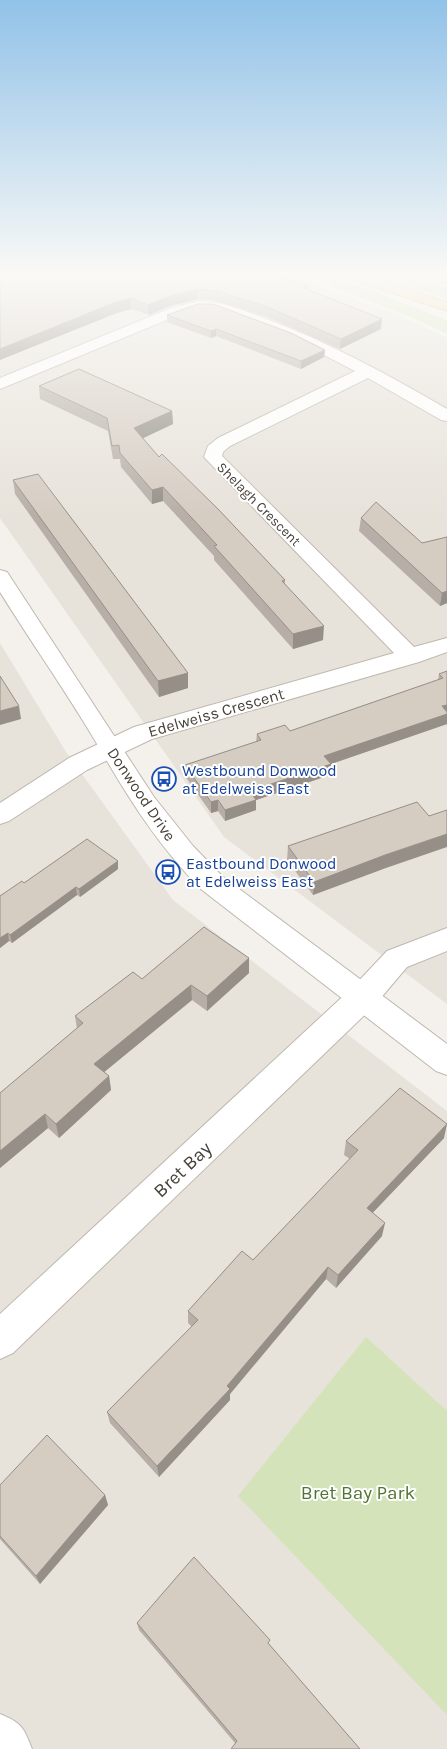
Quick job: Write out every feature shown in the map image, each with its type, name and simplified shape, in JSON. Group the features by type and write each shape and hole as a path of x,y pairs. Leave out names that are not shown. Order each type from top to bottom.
{"street":[{"path":"0,384 71,355"},
{"path":"334,355 368,371 447,416"},
{"name":"Shelagh Crescent","path":"368,371 224,442 214,450 213,457 411,657"},
{"name":"Donwood Drive","path":"0,576 112,749 124,772 185,857 212,883 447,1062"},
{"name":"Edelweiss Crescent","path":"0,815 78,764 143,733 411,657 447,645"},
{"name":"Bret Bay","path":"0,1340 363,998 397,959 447,939"},
{"path":"0,1737 9,1749"}],"shaded area":[{"path":"0,355 447,355 447,1004 224,837 0,518"},
{"path":"0,643 66,752 173,900 447,1111 447,1749 0,1749"}],"green space":[{"name":"Bret Bay Park","path":"366,1337 447,1411 447,1715 238,1496"}],"building":[{"path":"284,355 315,355 301,361"},
{"path":"79,369 172,411 134,428 159,457 162,454 219,510 285,580 282,581 324,626 293,634 214,546 217,545 163,487 152,490 120,453 119,445 112,446 107,418 39,386"},
{"path":"38,474 188,673 158,681 13,480"},
{"path":"376,502 422,543 447,537 447,591 442,593 361,518"},
{"path":"447,671 447,705 442,706 447,714 324,756 331,764 250,791 256,800 225,810 218,800 211,802 185,765 261,740 257,734 285,725 290,731 443,678 439,674"},
{"path":"0,676 19,706 0,711"},
{"path":"417,802 429,816 447,810 447,834 314,882 288,846"},
{"path":"87,839 118,861 79,889 76,887 10,935 8,933 0,938 0,896 22,881 24,883"},
{"path":"204,927 249,958 207,996 191,985 94,1064 109,1076 56,1124 45,1114 0,1151 0,1093 83,1023 75,1016 133,972 142,979"},
{"path":"400,1088 447,1124 367,1208 385,1223 338,1275 328,1267 227,1386 230,1389 157,1466 107,1412 198,1320 188,1311 242,1251 253,1260 358,1150 346,1141"},
{"path":"47,1435 105,1495 36,1576 0,1536 0,1485"},
{"path":"194,1557 270,1640 268,1643 360,1749 231,1749 237,1741 137,1623"}],"place":[{"name":"Westbound Donwood at Edelweiss East","path":"164,779"},
{"name":"Eastbound Donwood at Edelweiss East","path":"168,872"}]}
